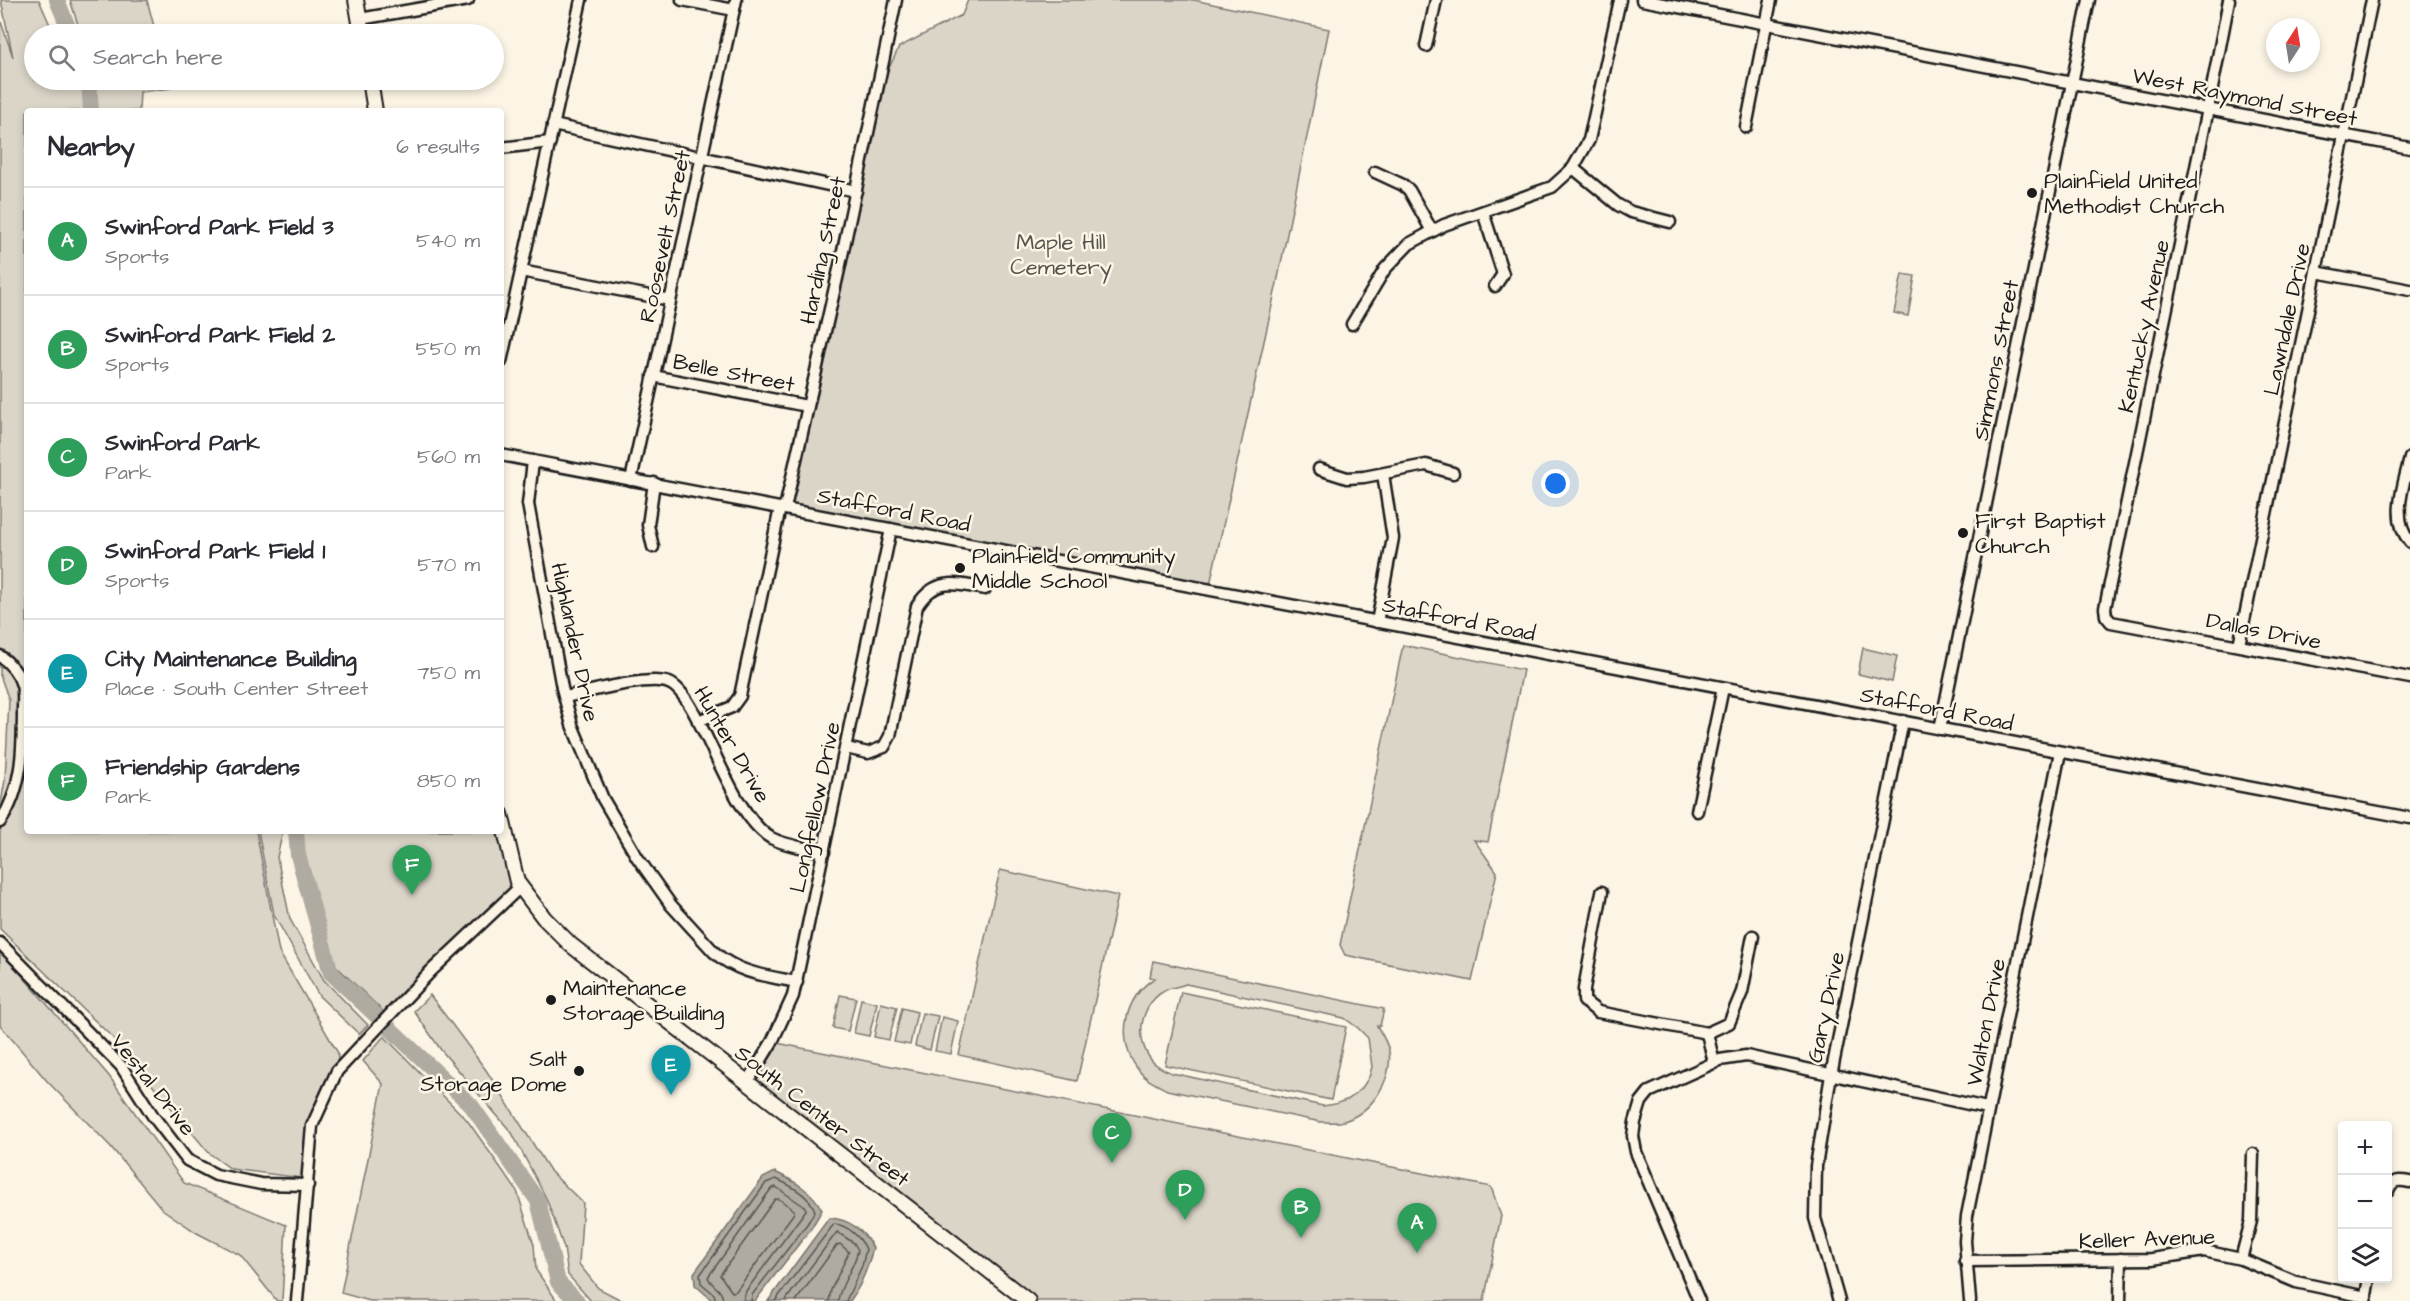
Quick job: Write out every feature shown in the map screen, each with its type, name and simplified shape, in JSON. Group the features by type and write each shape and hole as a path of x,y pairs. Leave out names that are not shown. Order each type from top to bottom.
{"main road":[{"path":"356,0 361,24"},
{"path":"372,90 375,108"},
{"name":"South Center Street","path":"504,827 517,882 544,918 571,945 1028,1301"}],"street":[{"path":"360,19 468,0"},
{"path":"504,348 581,0"},
{"path":"682,0 735,5"},
{"name":"Harding Street","path":"698,721 732,707 740,696 856,191 896,0"},
{"path":"1426,46 1436,0"},
{"path":"1352,324 1390,263 1409,244 1432,231 1552,188 1573,168 1584,151 1592,130 1620,0"},
{"name":"West Raymond Street","path":"1642,0 2410,148"},
{"path":"1746,127 1771,0"},
{"name":"Simmons Street","path":"1940,729 2089,0"},
{"name":"Kentucky Avenue","path":"2111,622 2106,616 2105,608 2229,0"},
{"name":"Lawndale Drive","path":"2239,645 2372,0"},
{"name":"Roosevelt Street","path":"631,480 735,5"},
{"path":"553,125 856,191"},
{"path":"504,148 550,142"},
{"path":"1573,168 1617,205 1637,214 1670,222"},
{"path":"1376,171 1409,190 1432,231"},
{"path":"1483,212 1503,274 1495,285"},
{"path":"521,271 670,300"},
{"path":"2316,272 2410,290"},
{"name":"Belle Street","path":"653,376 807,406"},
{"name":"Stafford Road","path":"504,456 2410,819"},
{"path":"2410,458 2399,512 2401,527 2410,542"},
{"name":"Highlander Drive","path":"533,461 528,504 565,697 576,735 603,799 637,857 672,905 714,951 732,966 748,972 797,982"},
{"path":"1319,469 1347,478 1383,474 1426,465 1453,473"},
{"path":"1377,622 1393,538 1383,474"},
{"path":"653,547 648,525 654,483"},
{"name":"Longfellow Drive","path":"747,1083 785,1016 797,982 891,529"},
{"path":"846,748 868,753 884,747 917,606 925,593 939,585 962,584 985,589"},
{"name":"Dallas Drive","path":"2111,622 2410,678"},
{"path":"0,656 10,663 22,686 23,740 18,783 6,814 0,822"},
{"name":"Hunter Drive","path":"565,697 644,682 662,681 677,687 683,693 698,721 718,764 759,827 777,840 824,852"},
{"path":"1697,811 1723,688"},
{"name":"Gary Drive","path":"1839,1301 1817,1227 1814,1207 1816,1166 1831,1075 1903,721"},
{"name":"Walton Drive","path":"1970,1301 1965,1261 1967,1216 2060,752"},
{"path":"297,1301 312,1126 337,1071 431,971 520,887"},
{"path":"1602,892 1584,990 1584,1001 1598,1012 1672,1024 1707,1033 1729,1023 1742,992 1753,936"},
{"name":"Vestal Drive","path":"0,944 121,1066 153,1116 187,1160 216,1174 252,1182 308,1185"},
{"path":"1707,1033 1714,1063"},
{"path":"1699,1301 1640,1163 1633,1136 1637,1113 1649,1092 1714,1063 1746,1056 1987,1108"},
{"path":"2241,1259 2251,1221 2253,1154"},
{"path":"2392,1186 2396,1180 2410,1182"},
{"name":"Keller Avenue","path":"1965,1261 2152,1259 2204,1251 2241,1259 2296,1282 2365,1299"},
{"path":"2120,1301 2121,1259"},
{"path":"2365,1299 2368,1283"}],"green space":[{"path":"1,0 39,0 50,24 24,24 24,90 156,90 140,92 139,108 24,108 24,834 257,834 279,952 338,1053 337,1071 312,1126 302,1178 231,1169 209,1153 113,1038 0,929 0,808 5,780 9,700 0,675 0,19 13,57"},
{"path":"70,0 147,0 153,24 78,24"},
{"name":"Maple Hill Cemetery","path":"968,0 1194,0 1329,29 1277,283 1209,589 785,508 873,102 899,47 962,15"},
{"path":"1902,274 1915,276 1908,316 1894,313"},
{"path":"1403,645 1523,670 1488,842 1474,840 1497,872 1472,981 1345,955 1340,945"},
{"path":"1863,648 1897,656 1892,682 1858,674"},
{"path":"504,799 520,887 389,1017 334,964 298,855 296,834 504,834"},
{"path":"259,834 282,834 277,857 290,919 324,980 368,1025 359,1034 319,996 274,915"},
{"path":"1000,870 1118,896 1077,1081 959,1055"},
{"path":"0,950 109,1076 184,1183 286,1225 282,1301 277,1301 240,1255 197,1233 162,1209 111,1147 47,1081 0,1025"},
{"path":"1153,961 1384,1009 1380,1026 1377,1026 1389,1051 1388,1073 1384,1084 1372,1103 1354,1117 1335,1122 1321,1122 1167,1090 1150,1081 1140,1072 1130,1057 1125,1032 1130,1007 1144,986 1155,978 1150,977","holes":["1186,984 1344,1018 1368,1038 1372,1067 1362,1088 1349,1099 1323,1106 1172,1073 1152,1061 1143,1042 1143,1021 1151,1002 1168,989"]},
{"path":"1181,992 1346,1027 1331,1100 1165,1065"},
{"path":"430,995 486,1070 551,1172 583,1203 579,1264 598,1288 623,1301 591,1301 568,1275 564,1248 547,1200 512,1133 441,1050 414,1011"},
{"path":"840,995 856,998 848,1031 833,1028"},
{"path":"861,999 877,1003 869,1036 854,1033"},
{"path":"881,1003 897,1007 889,1040 874,1037"},
{"path":"902,1008 917,1012 910,1045 894,1042"},
{"path":"922,1013 938,1016 930,1050 915,1046"},
{"path":"942,1017 958,1021 951,1054 935,1051"},
{"path":"384,1036 467,1120 517,1191 534,1245 536,1270 557,1301 370,1301 341,1293 383,1084 363,1061"},
{"path":"772,1042 1491,1187 1501,1216 1484,1301 1027,1301 747,1083"}],"water":[{"path":"775,1172 808,1192 822,1210 812,1227 755,1301 713,1301 695,1285 694,1273 763,1178"},
{"path":"829,1218 850,1223 865,1236 873,1248 864,1276 850,1301 768,1301"}],"waterway":[{"path":"57,0 67,24"},
{"path":"90,90 91,108"},
{"path":"296,834 298,855 331,973 471,1105 538,1201 558,1282 577,1301"}],"place":[{"name":"Plainfield United Methodist Church","path":"2032,193"},
{"name":"First Baptist Church","path":"1963,533"},
{"name":"Plainfield Community Middle School","path":"960,568"},
{"name":"Friendship Gardens","path":"412,895"},
{"name":"Maintenance Storage Building","path":"551,1000"},
{"name":"Salt Storage Dome","path":"579,1071"},
{"name":"City Maintenance Building","path":"671,1095"},
{"name":"Swinford Park","path":"1112,1163"},
{"name":"Swinford Park Field 1","path":"1185,1220"},
{"name":"Swinford Park Field 2","path":"1301,1238"},
{"name":"Swinford Park Field 3","path":"1417,1253"}]}
